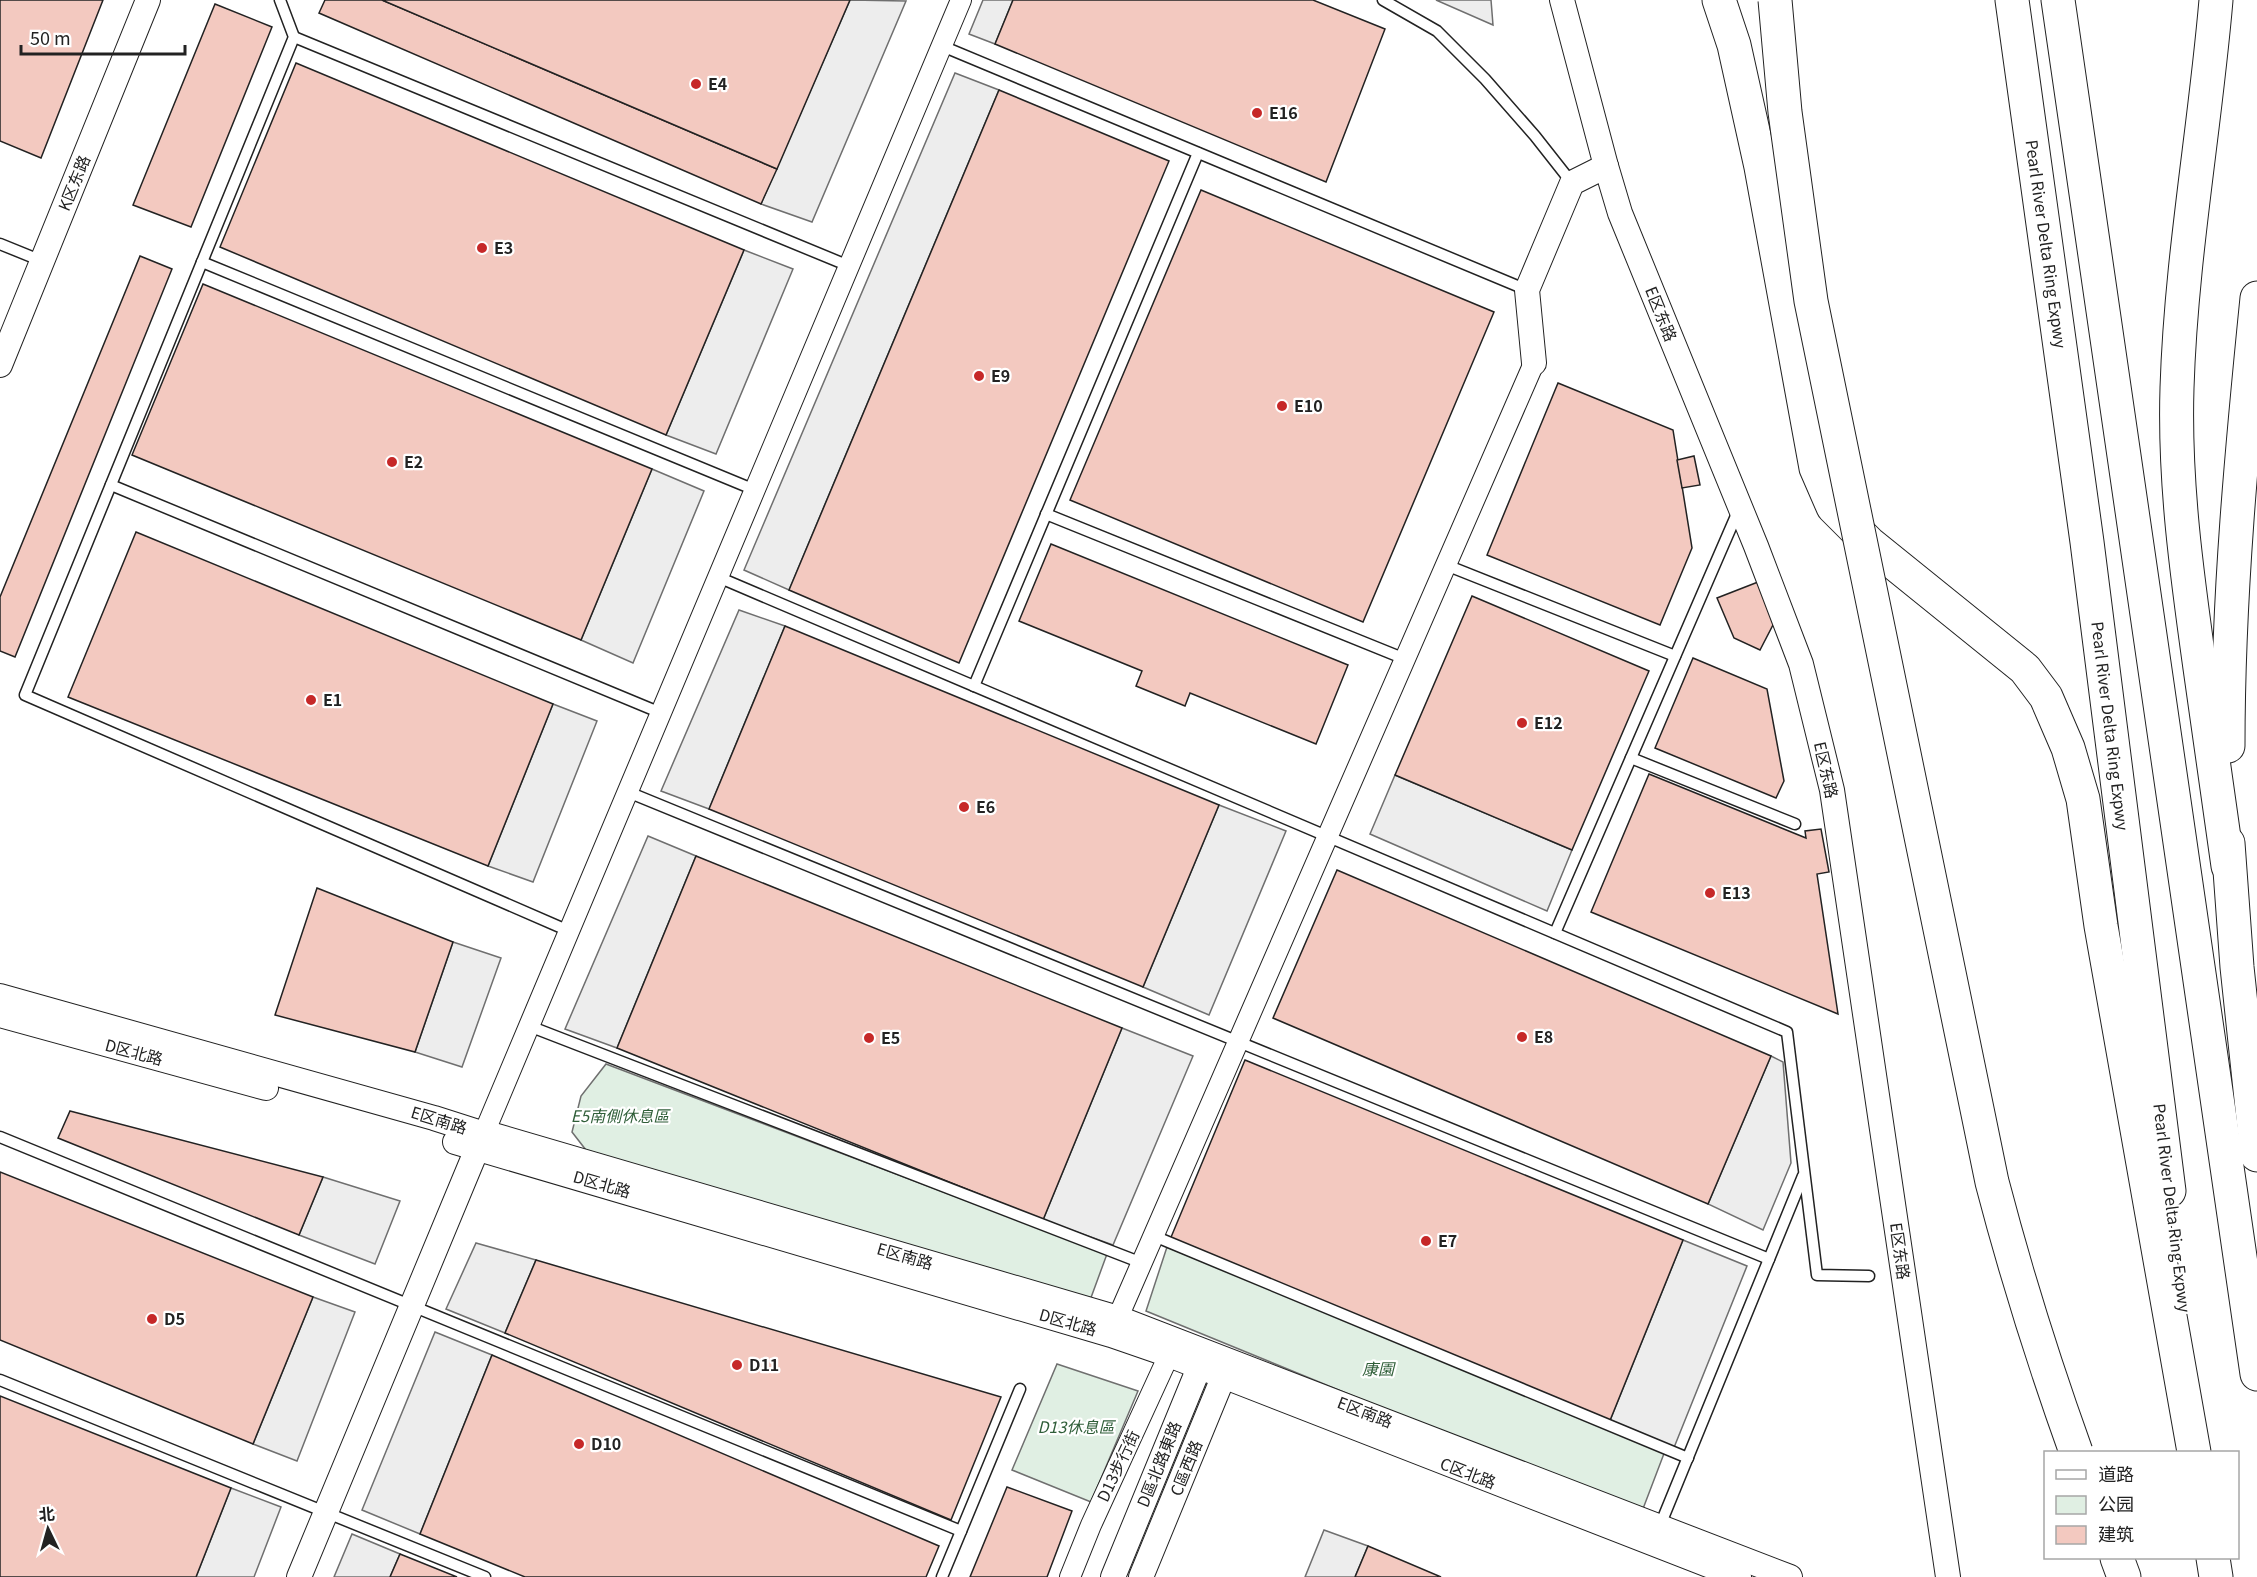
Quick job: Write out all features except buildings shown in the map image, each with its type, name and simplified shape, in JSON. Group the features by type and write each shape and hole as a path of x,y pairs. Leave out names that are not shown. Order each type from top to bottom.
{"highway":[{"path":"1719,0 1734,45 1761,167 1816,468 1833,507 1869,543 2025,669 2046,697 2068,748 2083,799 2103,938 2194,1451"},
{"path":"1774,0 1785,112 1811,301 1985,1147 2016,1276 2076,1451"},
{"name":"Pearl River Delta Ring Expwy","path":"2012,0 2085,530 2203,1451"},
{"path":"2058,0 2257,1374"},
{"path":"2216,0 2186,259 2177,389 2180,510 2228,866 2257,1155"},
{"path":"2228,866 2228,664 2240,465 2257,298"},
{"path":"2117,1559 2124,1577"},
{"path":"2215,1559 2218,1577"}],"street":[{"name":"K区东路","path":"0,365 148,0"},
{"name":"E区东路","path":"1562,0 1620,213 1801,664 1832,790 1948,1577"},
{"path":"299,1577 942,45 957,1"},
{"path":"1114,1326 1534,363 1527,290 1572,183 1606,166"},
{"name":"E区南路","path":"0,996 434,1118 481,1141 501,1137 1114,1326 1227,1368"},
{"name":"D区北路","path":"0,1015 429,1133 481,1141"},
{"name":"D区北路","path":"1114,1326 1169,1355 1202,1359"},
{"name":"D13步行街","path":"1070,1577 1090,1525 1169,1355"},
{"name":"D區北路東路","path":"1113,1577 1202,1359"},
{"name":"C区北路","path":"1227,1368 1656,1536 1739,1577"},
{"name":"C區西路","path":"1141,1577 1227,1368"},
{"path":"1656,1536 1790,1577"}],"lane":[{"path":"280,0 294,37 25,695 569,931"},
{"path":"1383,0 1437,31 1485,79 1572,183"},
{"path":"294,37 849,266"},
{"path":"942,45 1527,290"},
{"path":"974,686 1197,153"},
{"path":"0,244 42,261"},
{"path":"202,262 755,490"},
{"path":"111,485 661,713"},
{"path":"1555,933 1740,509"},
{"path":"1046,514 1406,658"},
{"path":"1446,565 1676,656"},
{"path":"718,577 1787,1032 1817,1275 1869,1276"},
{"path":"1631,758 1795,824"},
{"path":"628,792 1769,1258"},
{"path":"529,1026 1142,1263"},
{"path":"0,1137 961,1531"},
{"path":"1656,1536 1804,1176"},
{"path":"1154,1236 1688,1458"},
{"path":"0,1380 485,1577"},
{"path":"942,1577 1020,1389"}],"green space":[{"name":"E5南側休息區","path":"606,1064 1107,1254 1089,1303 586,1150 572,1132 581,1096"},
{"name":"康園","path":"1167,1247 1665,1451 1641,1514 1146,1311"},
{"name":"D13休息區","path":"1057,1364 1138,1391 1091,1502 1012,1470"}],"shaded area":[{"path":"850,0 906,1 812,222 761,204"},
{"path":"983,0 1013,0 995,44 969,34"},
{"path":"1436,0 1491,0 1493,25"},
{"path":"955,73 999,90 789,590 744,570"},
{"path":"744,250 793,269 716,454 666,435"},
{"path":"652,469 704,491 633,663 581,640"},
{"path":"739,610 785,626 709,809 661,791"},
{"path":"553,704 597,721 533,882 488,866"},
{"path":"1395,775 1572,850 1547,911 1370,834"},
{"path":"1219,805 1286,831 1209,1015 1143,987"},
{"path":"648,836 696,856 617,1048 565,1029"},
{"path":"453,942 501,958 462,1067 415,1052"},
{"path":"1122,1028 1193,1056 1113,1245 1043,1220"},
{"path":"1771,1056 1783,1062 1791,1163 1763,1230 1708,1204"},
{"path":"323,1177 400,1201 375,1264 299,1235"},
{"path":"1683,1240 1747,1266 1673,1450 1609,1423"},
{"path":"476,1243 536,1260 505,1333 446,1309"},
{"path":"313,1297 355,1312 297,1461 253,1444"},
{"path":"435,1332 492,1355 420,1534 362,1510"},
{"path":"231,1488 281,1507 254,1577 196,1577"},
{"path":"1324,1530 1368,1546 1355,1577 1305,1577"},
{"path":"352,1534 400,1554 390,1577 334,1577"}],"place":[{"name":"E4","path":"696,84"},
{"name":"E16","path":"1257,113"},
{"name":"E3","path":"482,248"},
{"name":"E9","path":"979,376"},
{"name":"E10","path":"1282,406"},
{"name":"E2","path":"392,462"},
{"name":"E1","path":"311,700"},
{"name":"E12","path":"1522,723"},
{"name":"E6","path":"964,807"},
{"name":"E13","path":"1710,893"},
{"name":"E8","path":"1522,1037"},
{"name":"E5","path":"869,1038"},
{"name":"E7","path":"1426,1241"},
{"name":"D5","path":"152,1319"},
{"name":"D11","path":"737,1365"},
{"name":"D10","path":"579,1444"}]}
